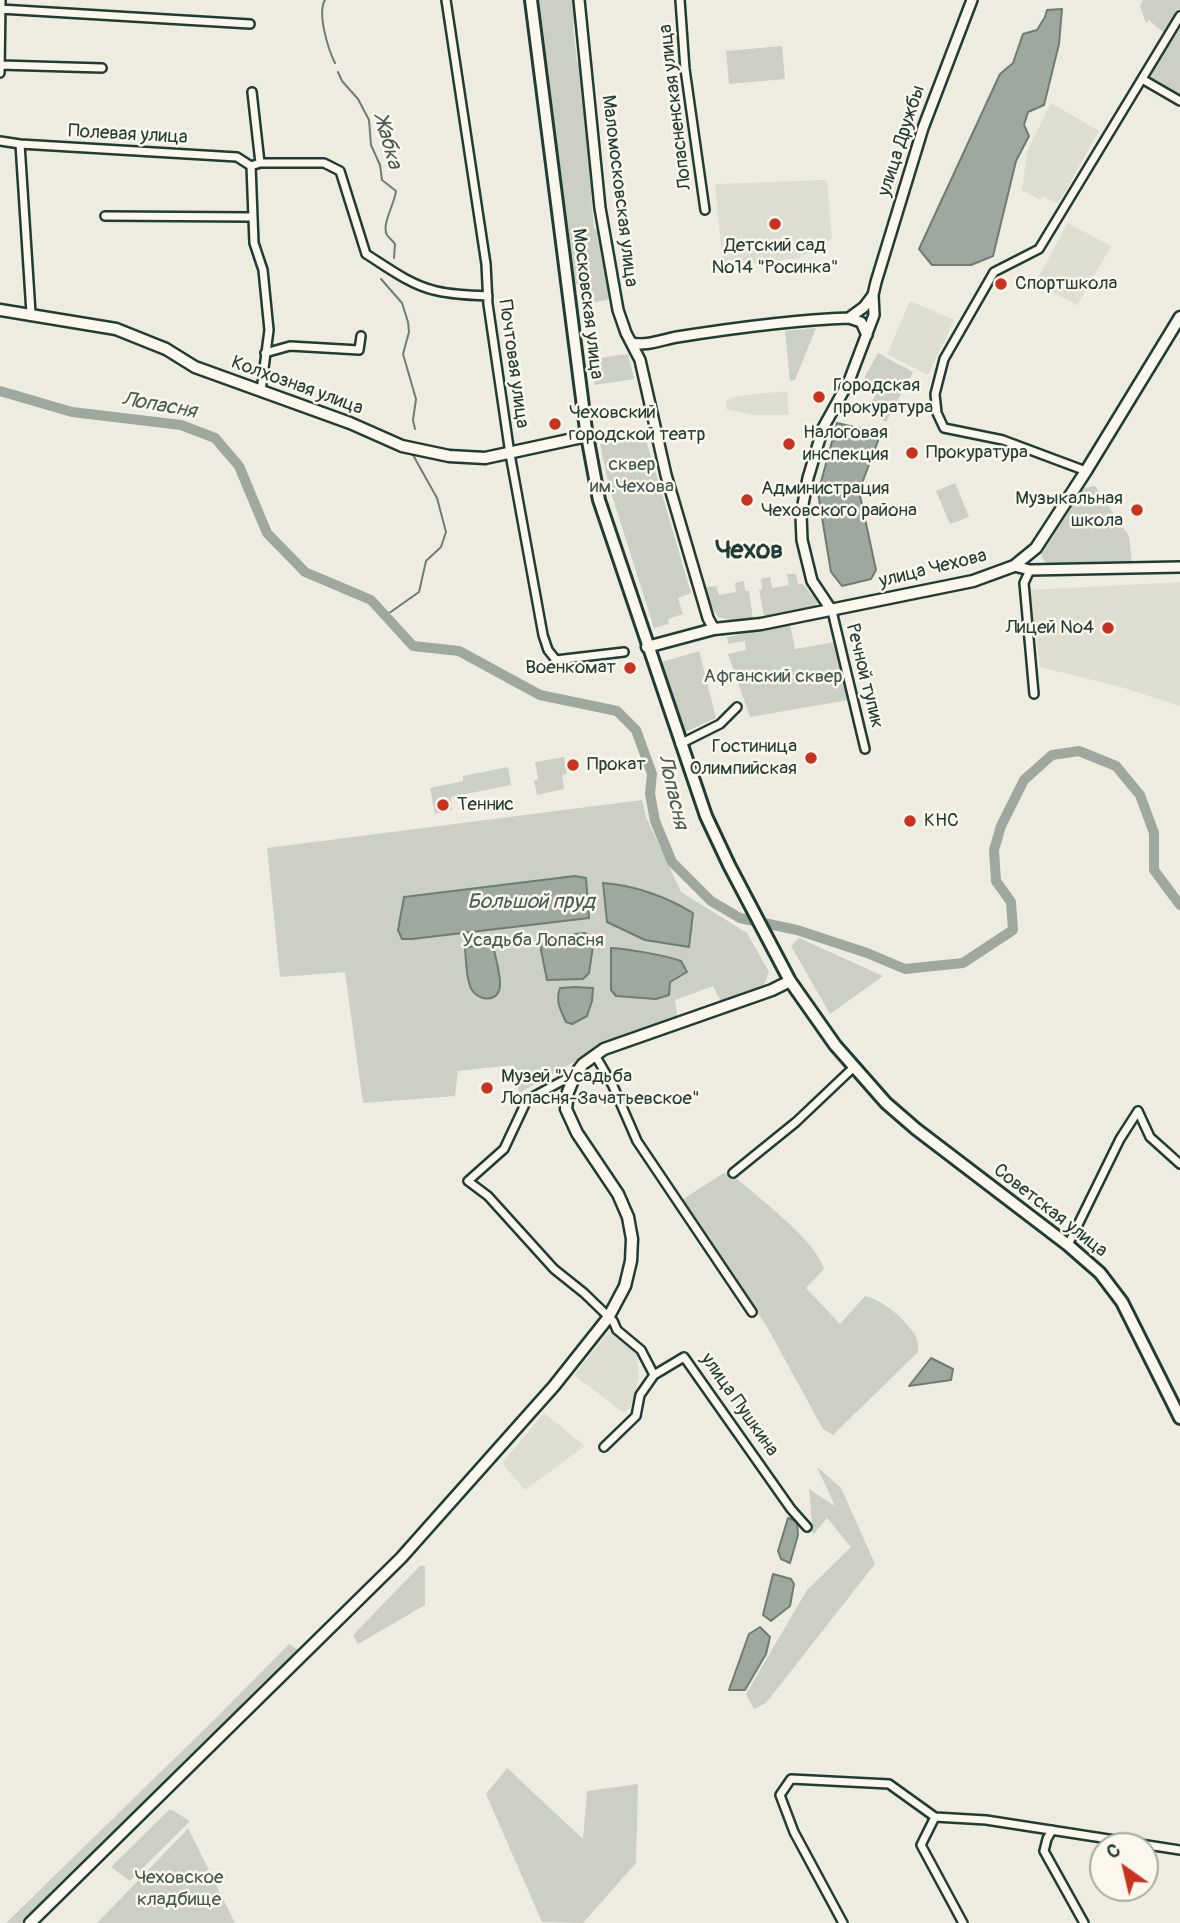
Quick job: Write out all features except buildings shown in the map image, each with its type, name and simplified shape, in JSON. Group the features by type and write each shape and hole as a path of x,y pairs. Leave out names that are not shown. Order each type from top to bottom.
{"main road":[{"name":"Московская улица","path":"531,0 587,436 600,500 680,744 706,816 729,865"},
{"name":"Колхозная улица","path":"0,310 31,313 133,334 166,349 195,367 350,423 402,446 449,456 485,458 587,436"},
{"name":"улица Чехова","path":"647,647 714,629 761,624 832,611 973,581 1014,566 1036,548 1180,317"},
{"name":"Советская улица","path":"729,865 790,981 835,1045 886,1103 916,1129 1068,1245 1100,1273 1122,1302 1180,1418"},
{"path":"30,1923 401,1558 554,1387 608,1318 625,1286 631,1261 632,1238 628,1217 618,1194 577,1133 566,1109 568,1092 583,1064 604,1049 772,990 790,981"}],"street":[{"path":"0,73 1,0"},
{"name":"Почтовая улица","path":"446,0 486,264 510,454 532,579 548,650 556,660 624,652"},
{"name":"Маломосковская улица","path":"579,0 608,261 618,310 631,342"},
{"name":"Лопасненская улица","path":"680,0 685,69 705,210"},
{"name":"улица Дружбы","path":"832,611 812,581 802,540 801,515 808,478 823,428 849,381 874,315 873,295 923,128 972,0"},
{"path":"0,9 250,24"},
{"path":"1086,471 1003,440 944,428 937,413 936,383 944,359 994,272 1039,249 1180,16"},
{"path":"0,65 102,68"},
{"path":"1142,79 1180,101"},
{"path":"252,92 260,163"},
{"name":"Полевая улица","path":"0,141 237,157 251,166"},
{"path":"20,144 31,313"},
{"path":"261,391 269,330 267,292 254,243 251,217 251,166 260,163 324,163 340,171 366,254 412,282 432,290 488,296"},
{"path":"105,216 251,217"},
{"name":"улица Дружбы","path":"849,318 864,307 873,295"},
{"path":"631,342 636,345 647,344 703,333 849,318 861,322 867,335"},
{"path":"265,353 290,346 359,350 361,336"},
{"name":"Московская улица","path":"631,342 640,360 666,475 708,618 714,629"},
{"path":"640,360 647,344"},
{"path":"1014,566 1030,570 1180,567"},
{"path":"1030,570 1024,583 1034,694"},
{"name":"Речной тупик","path":"832,611 865,749"},
{"path":"680,744 720,724 737,707"},
{"path":"595,1055 610,1079 637,1141 752,1312"},
{"path":"733,1173 796,1122 854,1067"},
{"path":"576,1073 527,1100 504,1149 468,1181 488,1196 554,1269 584,1293 613,1321 617,1330 641,1350 654,1375 640,1395 636,1416 604,1447"},
{"path":"1068,1245 1120,1139 1138,1111 1150,1137 1180,1164"},
{"name":"улица Пушкина","path":"654,1375 684,1357 791,1509 807,1527"},
{"path":"843,1923 793,1832 780,1795 791,1779 889,1784 935,1818 985,1820 1180,1850"},
{"path":"935,1818 921,1845 963,1923"},
{"path":"1052,1830 1044,1851 1084,1923"}],"shaded area":[{"path":"1051,103 1099,131 1058,204 1043,196 1040,200 1022,190 1027,151"},
{"name":"Детский сад №14 \"Росинка\"","path":"827,180 832,239 799,258 723,267 715,184"},
{"path":"1068,223 1111,246 1077,305 1035,283"},
{"path":"910,301 954,320 928,375 887,354"},
{"path":"787,391 789,415 754,415 726,409 726,401 736,396"},
{"name":"Лицей №4","path":"1180,582 1180,706 1121,687 1040,667 1030,590"},
{"path":"610,1330 637,1355 639,1378 631,1407 624,1413 574,1375"},
{"path":"544,1413 585,1446 525,1490 502,1463"}],"green space":[{"path":"539,0 575,0 577,20 573,25 577,62 582,65 594,188 591,194 594,228 600,233 611,299 583,305 580,285 575,285"},
{"path":"1143,0 1180,0 1180,8 1164,33 1149,20 1146,23 1140,6"},
{"path":"1180,28 1180,95 1149,76"},
{"path":"782,46 785,79 729,84 726,51"},
{"path":"816,328 795,380 790,381 785,331"},
{"path":"878,353 913,372 886,422 867,411 880,387 864,378"},
{"path":"628,354 634,379 595,385 592,359"},
{"name":"сквер им.Чехова","path":"645,436 691,593 678,598 683,614 668,619 669,624 654,628 609,486 600,444"},
{"path":"955,483 969,517 950,524 936,491"},
{"path":"1095,486 1129,536 1132,564 1047,566 1041,555 1084,488"},
{"path":"787,574 796,574 798,584 803,584 818,602 815,606 764,616 759,590 762,589 761,579 770,577 772,588 789,585"},
{"path":"744,581 745,591 749,591 753,619 734,621 718,617 705,587 716,586 719,595 736,592 735,583"},
{"name":"Афганский сквер","path":"790,624 795,649 835,642 848,700 750,717 728,654 746,650 745,641 728,644 727,637"},
{"path":"699,651 716,718 685,732 662,662"},
{"path":"564,757 567,774 562,775 564,789 537,795 534,781 538,779 535,762"},
{"path":"508,767 511,785 451,797 452,810 435,814 430,788 463,781 463,776"},
{"name":"Усадьба Лопасня","path":"642,800 646,817 681,892 747,933 769,972 762,989 722,1004 713,986 675,1000 678,1020 593,1051 519,1093 514,1065 458,1071 455,1096 363,1103 345,972 280,977 267,848"},
{"path":"799,938 883,976 830,1014 791,946"},
{"path":"724,1173 731,1174 769,1206 809,1245 824,1269 806,1288 840,1324 865,1296 893,1311 916,1337 918,1352 833,1435 823,1429 766,1325 680,1201"},
{"path":"817,1467 841,1488 875,1564 766,1703 754,1709 746,1694 807,1590 851,1547 827,1518 813,1535 809,1489 835,1506"},
{"path":"420,1566 425,1566 425,1605 358,1644 353,1635"},
{"path":"289,1644 299,1650 21,1923 6,1923 218,1716"},
{"path":"507,1768 583,1839 587,1791 638,1784 636,1863 583,1923 542,1922 486,1794"},
{"path":"170,1809 190,1821 130,1881 111,1867"},
{"name":"Чеховское кладбище","path":"188,1828 235,1923 97,1923 185,1832"}],"water":[{"path":"1062,9 1059,44 1044,105 1028,112 1024,125 1029,136 1016,161 993,256 971,265 932,265 919,249 1000,74 1013,63 1023,34 1037,30 1047,10"},
{"path":"837,423 881,433 859,491 876,570 871,579 842,586 831,572 818,493"},
{"name":"Большой пруд","path":"575,876 586,878 589,918 412,939 402,939 398,930 404,897"},
{"path":"603,883 650,893 693,913 689,947 645,940 607,922"},
{"path":"584,933 590,935 593,946 589,973 583,979 547,980 541,950 542,938"},
{"path":"484,944 493,946 500,979 497,995 488,998 477,996 470,986 465,948"},
{"path":"611,948 681,961 687,972 670,982 669,995 656,999 616,996 611,990"},
{"path":"560,988 593,988 592,1001 587,1016 572,1024 566,1022 558,997"},
{"path":"931,1358 953,1369 951,1380 909,1386"},
{"path":"788,1518 797,1521 798,1535 790,1563 781,1559 778,1551"},
{"path":"773,1574 791,1579 794,1584 790,1606 771,1621 763,1615"},
{"path":"760,1627 770,1637 766,1654 745,1690 729,1690 749,1634"}],"waterway":[{"name":"Жабка","path":"325,0 323,22 335,63"},
{"name":"Жабка","path":"338,72 342,81 358,99 369,120 371,145 380,165 382,180 396,191 386,226 387,235 395,244 394,258"},
{"name":"Жабка","path":"381,279 402,303 408,322 409,332 403,354 416,399 413,420 415,429"},
{"name":"Лопасня","path":"0,391 72,412 181,425 215,438 239,466 267,533 305,572 371,600 413,646 459,651 540,695 617,711 636,730 652,774 650,794 655,821 672,862 711,901 740,918 797,930 867,953 905,969 963,963 1013,930 1011,902 996,881 994,850 1001,826 1024,780 1052,755 1079,751 1116,766 1140,795 1154,833 1154,870 1180,905"},
{"name":"Жабка","path":"385,616 419,592 426,561 441,547 446,532 437,498 413,455"}],"place":[{"name":"Детский сад №14 \"Росинка\"","path":"775,224"},
{"name":"Спортшкола","path":"1001,284"},
{"name":"Городская прокуратура","path":"819,397"},
{"name":"Чеховский городской театр","path":"555,424"},
{"name":"Налоговая инспекция","path":"789,444"},
{"name":"Прокуратура","path":"912,453"},
{"name":"Администрация Чеховского района","path":"747,500"},
{"name":"Музыкальная школа","path":"1137,510"},
{"name":"Лицей №4","path":"1108,628"},
{"name":"Военкомат","path":"630,668"},
{"name":"Гостиница Олимпийская","path":"811,758"},
{"name":"Прокат","path":"573,765"},
{"name":"Теннис","path":"443,805"},
{"name":"КНС","path":"910,821"},
{"name":"Музей \"Усадьба Лопасня-Зачатьевское\"","path":"487,1088"}],"district":[{"name":"Чехов","path":"749,551"}]}
